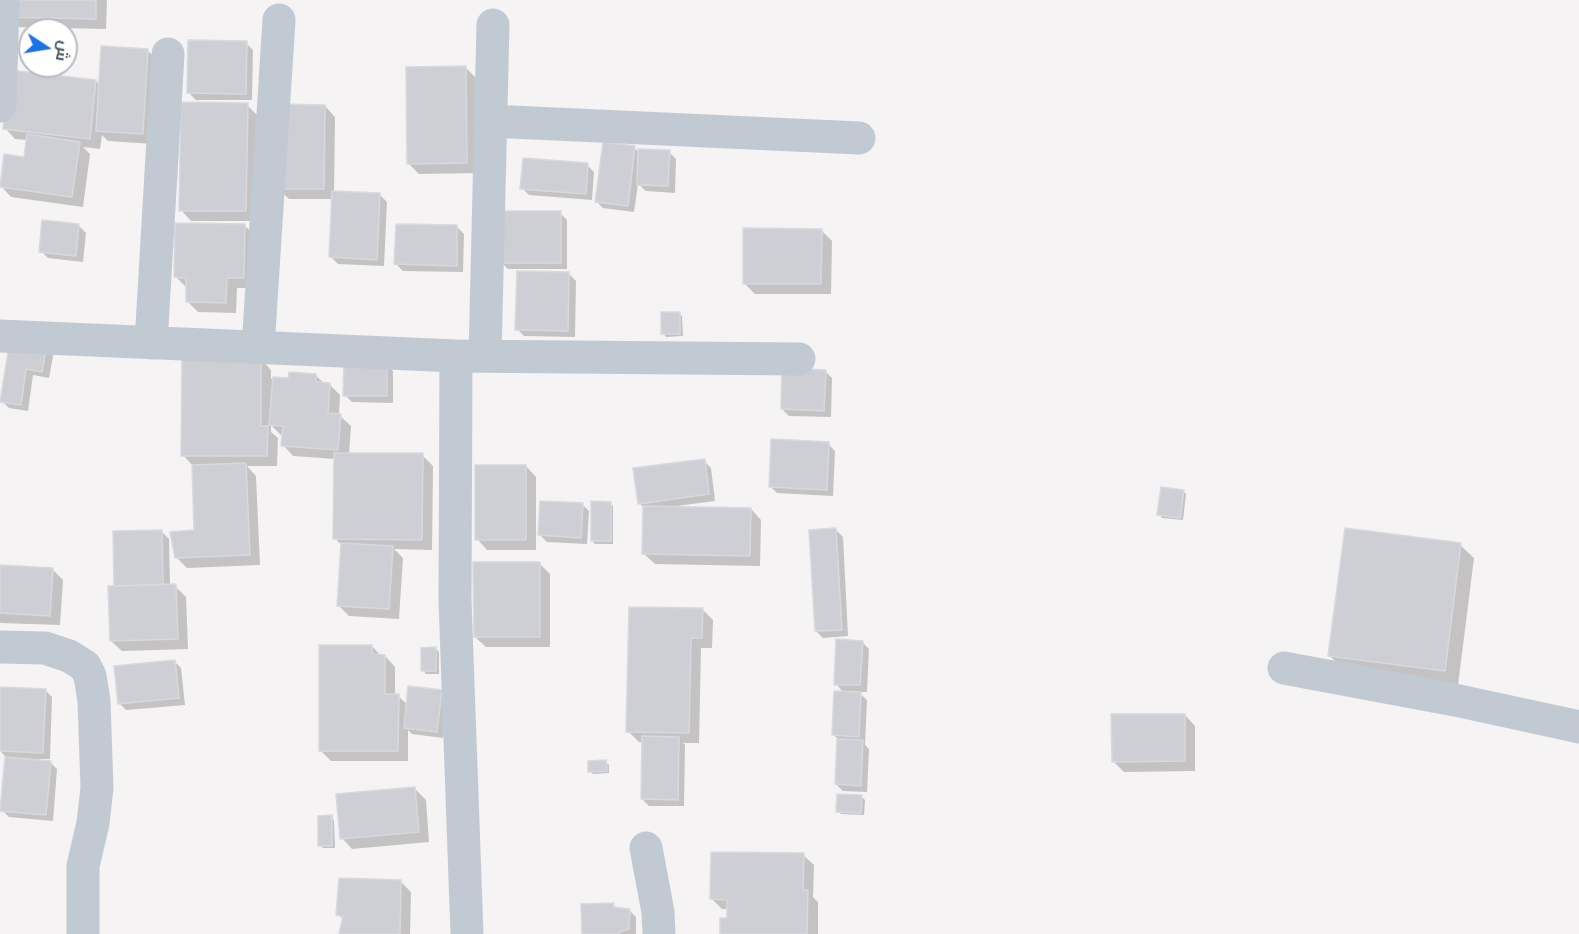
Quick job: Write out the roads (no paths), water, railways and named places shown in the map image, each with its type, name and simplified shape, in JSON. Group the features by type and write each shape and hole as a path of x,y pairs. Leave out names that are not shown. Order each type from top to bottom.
{"street":[{"path":"0,106 3,0"},
{"path":"258,348 279,20"},
{"path":"467,934 455,600 471,356 490,121 493,25"},
{"path":"151,343 168,54"},
{"path":"490,121 859,138"},
{"path":"0,336 471,356 800,359"},
{"path":"0,647 45,648 69,656 85,666 90,676 94,701 97,788 93,824 83,866 83,934"},
{"path":"1284,668 1455,700 1579,727"},
{"path":"646,848 658,912 659,934"}]}
